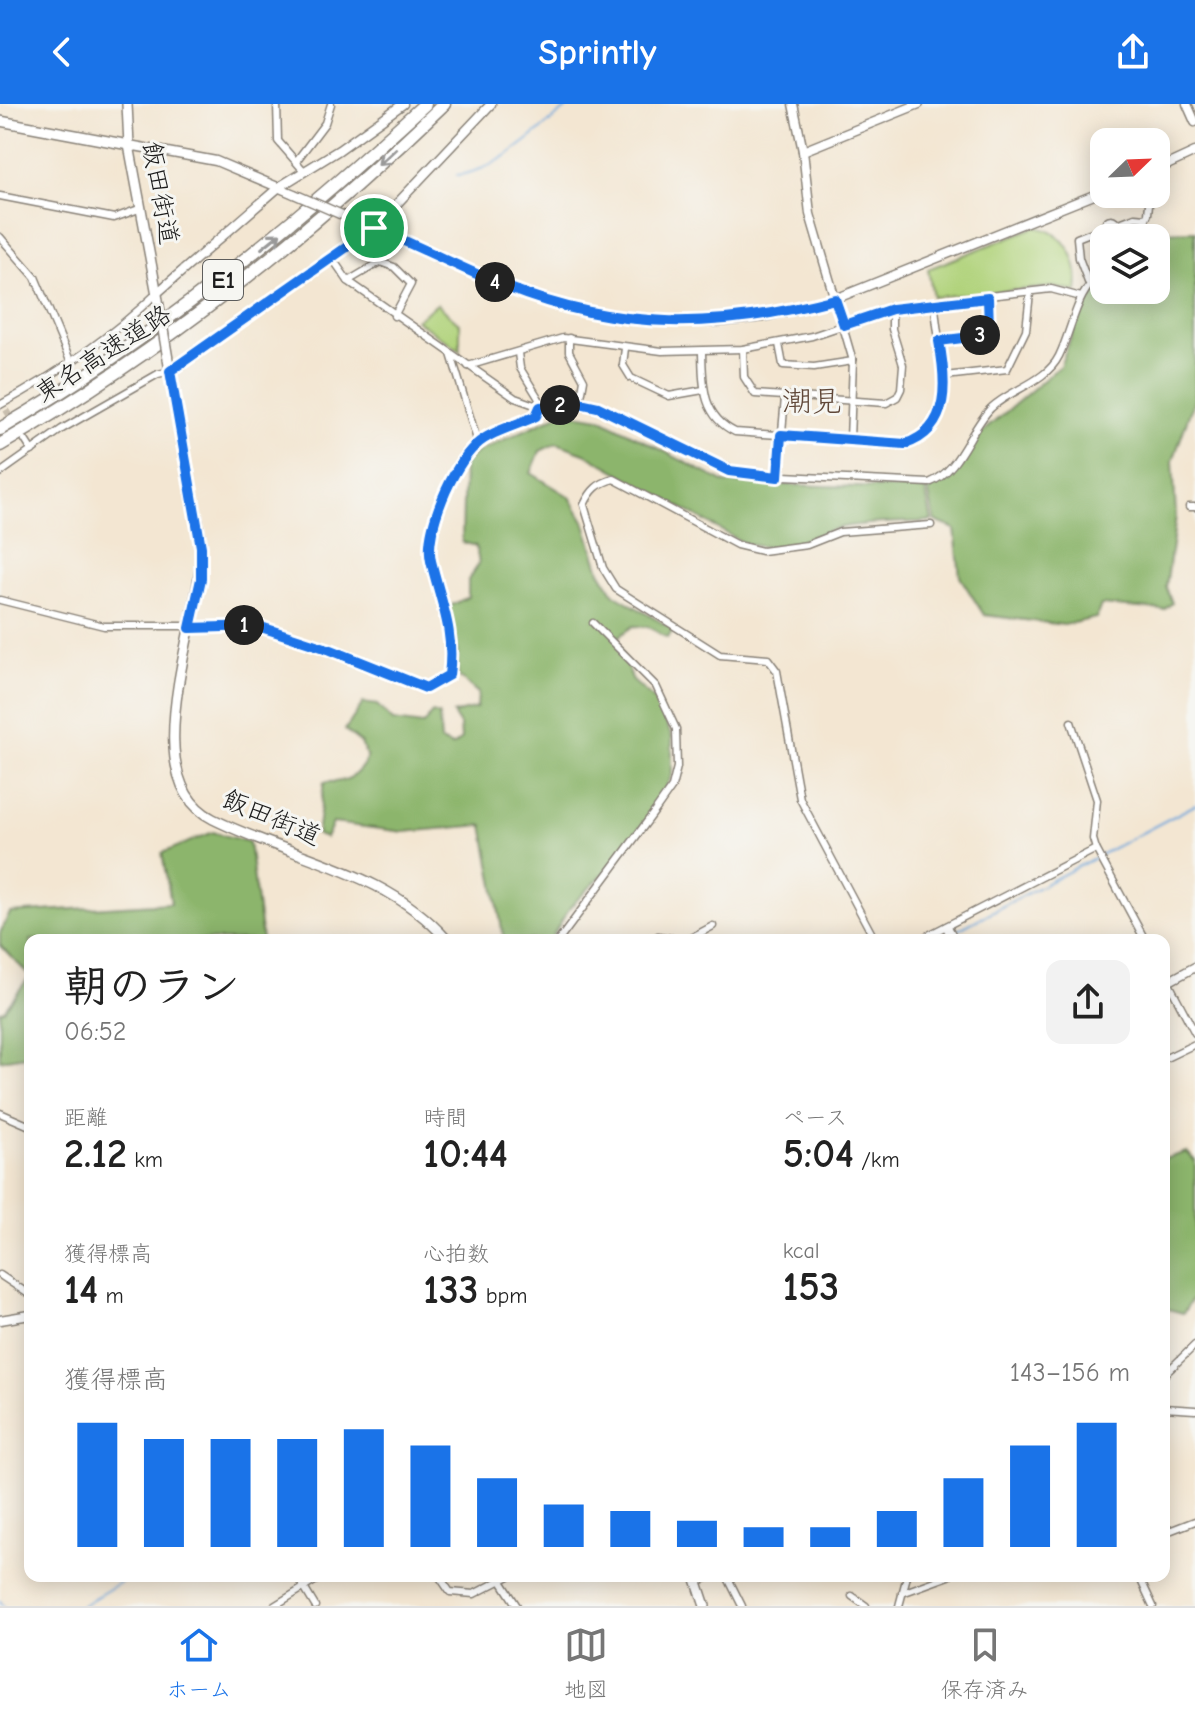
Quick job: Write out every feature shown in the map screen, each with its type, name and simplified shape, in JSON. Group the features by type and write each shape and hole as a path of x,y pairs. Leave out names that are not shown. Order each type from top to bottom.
{"highway":[{"name":"東名高速道路","path":"0,429 140,340 233,272 341,181 425,104"},
{"name":"東名高速道路","path":"0,445 78,398 200,316 285,248 444,104"}],"main road":[{"name":"飯田街道","path":"127,104 129,145 139,209 201,547 201,579 173,707 181,776 195,803 213,819 390,891 428,919 442,934"},
{"path":"0,121 129,145"},
{"path":"697,1582 703,1605"}],"street":[{"path":"277,104 278,141 304,171"},
{"path":"297,160 317,136 331,104"},
{"path":"3,407 126,323 279,187 403,104"},
{"path":"0,473 62,429 158,374 170,371 374,228 491,104"},
{"path":"793,104 813,227 853,361 854,401 850,439"},
{"path":"803,151 919,104"},
{"path":"1187,104 1195,122"},
{"path":"129,145 216,161 508,288 602,315 644,321 718,322 764,317 835,299 1090,197"},
{"path":"1170,164 1195,152"},
{"path":"0,196 114,218 139,209"},
{"path":"1143,224 1148,208"},
{"path":"332,258 348,281 515,398 540,407 580,403 598,407 729,471 778,477 929,483 942,477 991,408 1053,364 1088,282 1079,258 1077,238 1105,227 1114,231 1117,224 1135,217 1146,218"},
{"path":"0,237 35,277 71,363"},
{"path":"348,281 380,262 406,276 411,284 394,316"},
{"path":"468,366 569,338 625,348 702,353 779,344 892,309 935,302 1051,289 1081,297"},
{"path":"945,376 1007,369 1026,330 1030,293"},
{"path":"939,341 986,332 988,298"},
{"path":"702,353 703,390 713,416 729,429 905,444 920,439 940,410 945,376 935,302"},
{"path":"743,349 744,377 750,390 767,398 886,403 901,389 903,365 892,329 892,309"},
{"path":"569,338 569,352 584,380 580,403"},
{"path":"779,344 783,365 814,367 853,361"},
{"path":"625,348 623,365 631,378 669,396 703,390"},
{"path":"0,600 104,626 258,626 331,650 421,687 439,683 449,675 453,645 430,560 429,538 463,458 478,443 536,416 539,399 520,368 518,353"},
{"path":"451,354 478,443"},
{"path":"778,477 785,398"},
{"path":"25,440 32,451"},
{"path":"872,934 800,799 777,671 768,659 720,655 616,589 603,568 584,505 596,487 614,479 737,545 762,551 807,545 840,532 931,525"},
{"path":"564,934 672,787 677,767 676,729 656,686 593,623"},
{"path":"1071,722 1097,800 1093,839 1096,849 1142,934"},
{"path":"932,934 1096,849"},
{"path":"697,934 713,926"},
{"path":"947,927 951,934"},
{"path":"1170,978 1195,967"},
{"path":"1170,989 1195,1033"},
{"path":"1170,1056 1195,1044"},
{"path":"0,1113 24,1123"},
{"path":"0,1275 24,1291"},
{"path":"0,1320 24,1316"},
{"path":"1170,1369 1195,1345"},
{"path":"1170,1408 1195,1410"},
{"path":"1170,1531 1195,1521"},
{"path":"300,1582 315,1606"},
{"path":"274,1606 314,1582"},
{"path":"444,1582 455,1595 474,1594 499,1582"},
{"path":"502,1582 517,1606"},
{"path":"730,1582 742,1606"},
{"path":"899,1606 905,1582"},
{"path":"902,1593 932,1582"},
{"path":"1142,1582 1153,1606"},
{"path":"852,1596 866,1606"}],"green space":[{"path":"1035,227 1055,234 1069,249 1076,269 1077,292 1053,287 933,297 928,269"},
{"path":"1195,231 1195,397 1173,461 1176,516 1166,587 1172,603 1164,610 1101,605 1096,618 1064,625 984,615 960,577 955,529 935,521 928,490 952,475 980,434 1060,366 1090,293 1090,304 1170,304 1170,232"},
{"path":"437,304 460,324 460,350 416,320"},
{"path":"564,412 600,418 725,483 925,489 932,521 855,525 784,546 758,546 742,542 584,453 557,443 540,451 531,473 570,497 584,521 600,571 614,594 674,630 667,638 649,627 633,626 617,638 633,681 657,702 672,737 672,775 657,806 610,867 570,907 554,934 503,934 483,825 404,832 333,823 326,838 317,835 324,782 350,778 367,758 361,743 345,730 363,703 377,705 393,721 423,725 432,713 439,715 441,741 452,746 461,739 460,725 453,714 477,708 478,693 458,676 457,644 448,607 468,597 468,580 479,564 476,546 462,542 464,464 477,452"},
{"path":"213,832 249,842 261,934 24,934 24,970 0,945 0,933 10,913 171,903 162,853"},
{"path":"24,984 24,1056 0,1060 0,1011"},
{"path":"1187,1152 1195,1161 1195,1295 1183,1313 1170,1310 1170,1157"}],"waterway":[{"path":"457,175 473,172 504,157 572,104"},
{"path":"952,933 1195,805"},
{"path":"81,1606 121,1582"},
{"path":"0,1602 4,1606"}],"tunnel":[{"path":"6,410 21,434"}],"district":[{"name":"潮見","path":"812,401"}],"route":[{"path":"374,228 508,288 588,313 671,323 718,322 764,317 835,299 844,325 892,309 988,298 989,327 978,336 939,341 945,391 935,420 920,439 905,444 781,435 778,477 729,471 598,407 580,403 540,407 536,416 478,443 463,458 429,538 430,560 453,645 449,675 426,688 331,650 258,626 190,628 201,579 201,547 170,371 374,228"}]}
